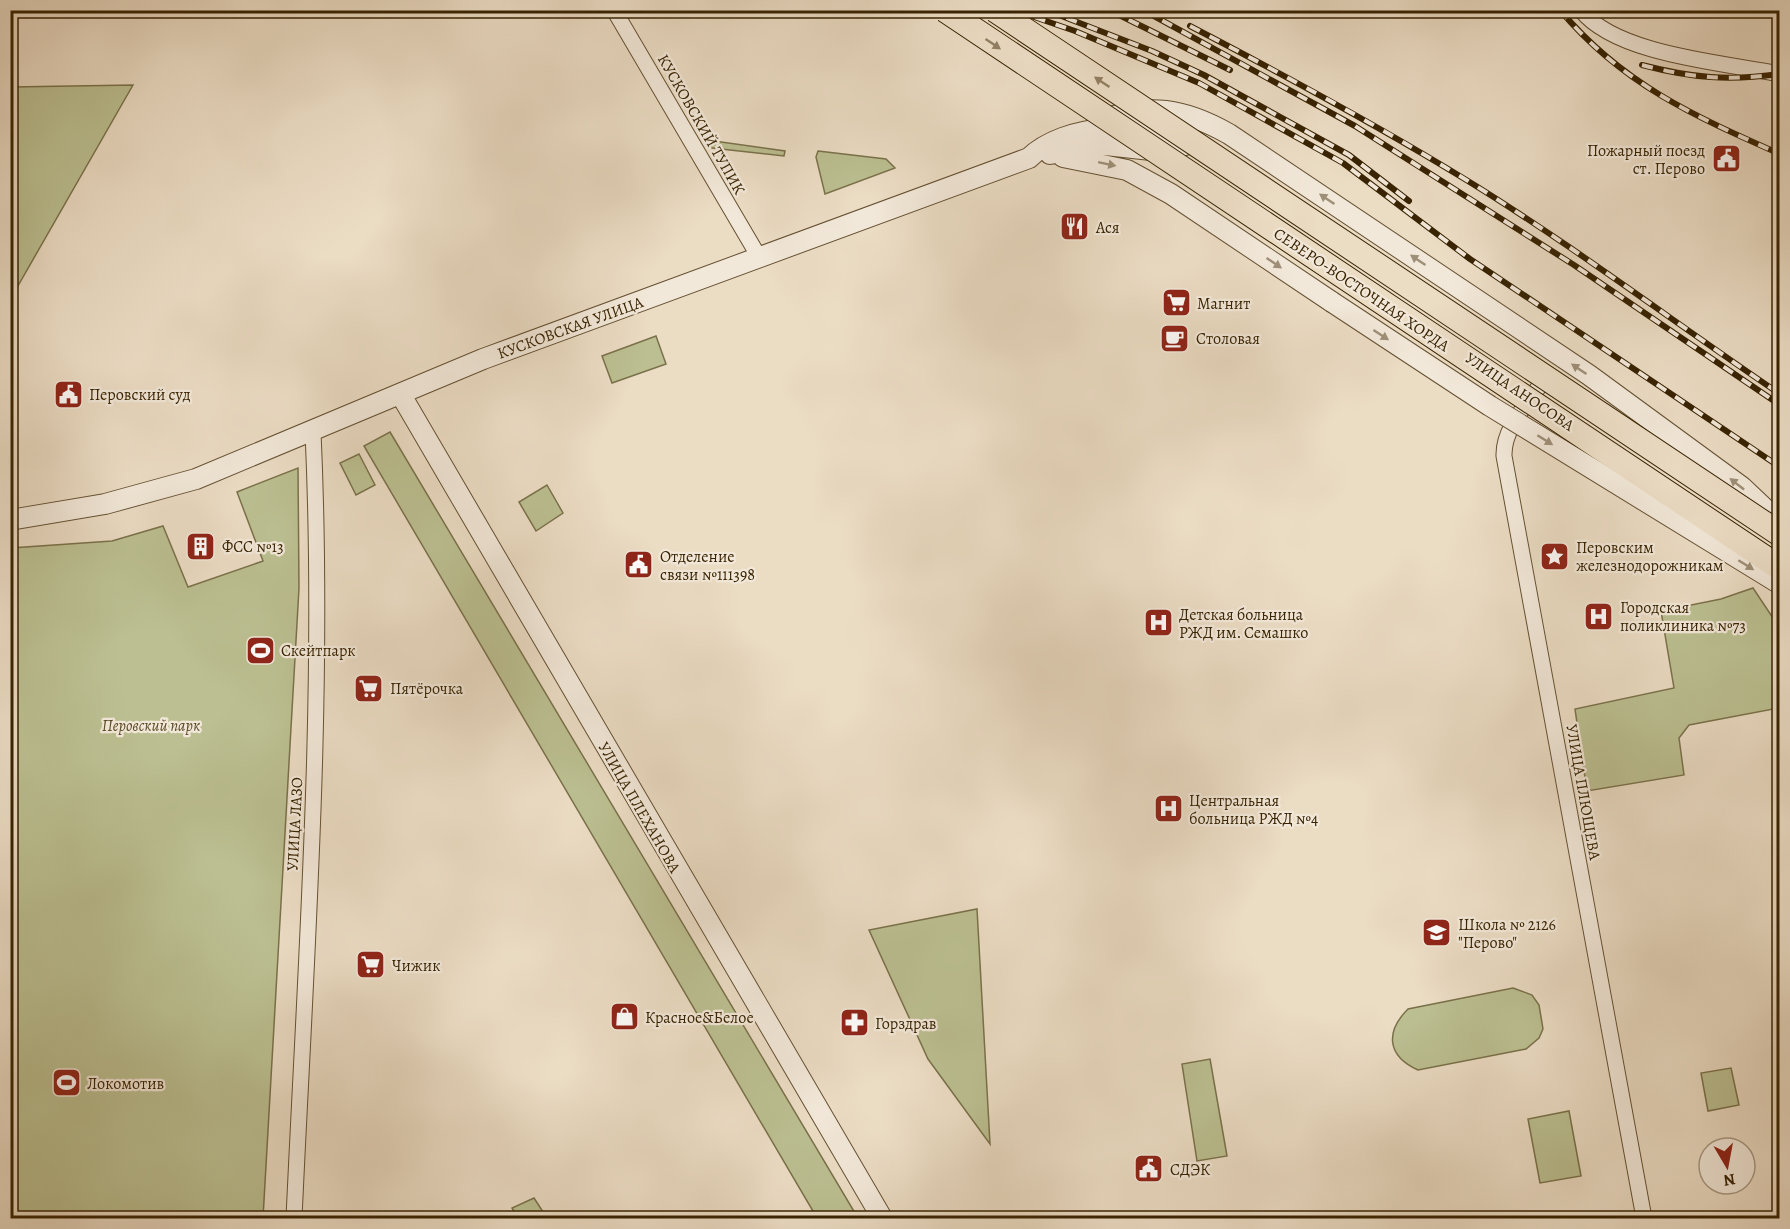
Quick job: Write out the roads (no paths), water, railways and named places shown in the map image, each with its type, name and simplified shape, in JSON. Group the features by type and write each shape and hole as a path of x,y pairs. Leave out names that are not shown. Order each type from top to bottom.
{"main road":[{"name":"СЕВЕРО-ВОСТОЧНАЯ ХОРДА","path":"945,10 1779,567"},
{"name":"СЕВЕРО-ВОСТОЧНАЯ ХОРДА","path":"995,10 1779,534"}],"street":[{"name":"КУСКОВСКИЙ ТУПИК","path":"614,10 759,257"},
{"path":"1581,10 1610,34 1642,47 1779,74"},
{"path":"1082,132 1107,118 1175,110 1191,115 1229,134 1589,375 1742,487 1779,523"},
{"name":"КУСКОВСКАЯ УЛИЦА","path":"10,520 67,512 147,494 196,479 483,359 1029,158 1054,142 1082,132 1102,129 1128,130"},
{"name":"УЛИЦА АНОСОВА","path":"1128,130 1159,135 1181,143 1543,381 1779,540"},
{"name":"УЛИЦА АНОСОВА","path":"1029,158 1106,145 1157,150 1172,157 1779,567"},
{"path":"1049,155 1126,170 1171,194 1490,406 1779,584"},
{"name":"УЛИЦА ПЛЮЩЕВА","path":"1543,381 1509,431 1504,456 1644,1218"},
{"name":"УЛИЦА ПЛЕХАНОВА","path":"400,394 882,1218"},
{"name":"УЛИЦА ЛАЗО","path":"294,1218 314,788 319,598 313,432"}],"railway":[{"path":"1014,10 1075,31 1199,83 1343,163 1470,259 1780,467"},
{"path":"1046,10 1152,51 1204,75 1349,155 1409,201"},
{"path":"1109,10 1230,70"},
{"path":"1143,10 1355,126 1574,265 1780,405"},
{"path":"1560,10 1608,58 1661,96 1718,126 1780,154"},
{"path":"1190,26 1330,101 1468,181 1586,259 1780,394"},
{"path":"1642,65 1710,77 1780,74"}],"place":[{"name":"Пожарный поезд ст. Перово","path":"1726,159"},
{"name":"Ася","path":"1075,227"},
{"name":"Магнит","path":"1176,303"},
{"name":"Столовая","path":"1175,338"},
{"name":"Перовский суд","path":"68,394"},
{"name":"ФСС №13","path":"201,546"},
{"name":"Перовским железнодорожникам","path":"1555,556"},
{"name":"Отделение связи №111398","path":"639,565"},
{"name":"Городская поликлиника №73","path":"1599,616"},
{"name":"Детская больница РЖД им. Семашко","path":"1158,623"},
{"name":"Скейтпарк","path":"260,650"},
{"name":"Пятёрочка","path":"369,688"},
{"name":"Центральная больница РЖД №4","path":"1168,809"},
{"name":"Школа № 2126 \"Перово\"","path":"1437,933"},
{"name":"Чижик","path":"371,965"},
{"name":"Красное&Белое","path":"624,1017"},
{"name":"Горздрав","path":"854,1023"},
{"name":"Локомотив","path":"66,1083"},
{"name":"СДЭК","path":"1149,1169"}],"park label":[{"name":"Перовский парк","path":"151,725"}]}
